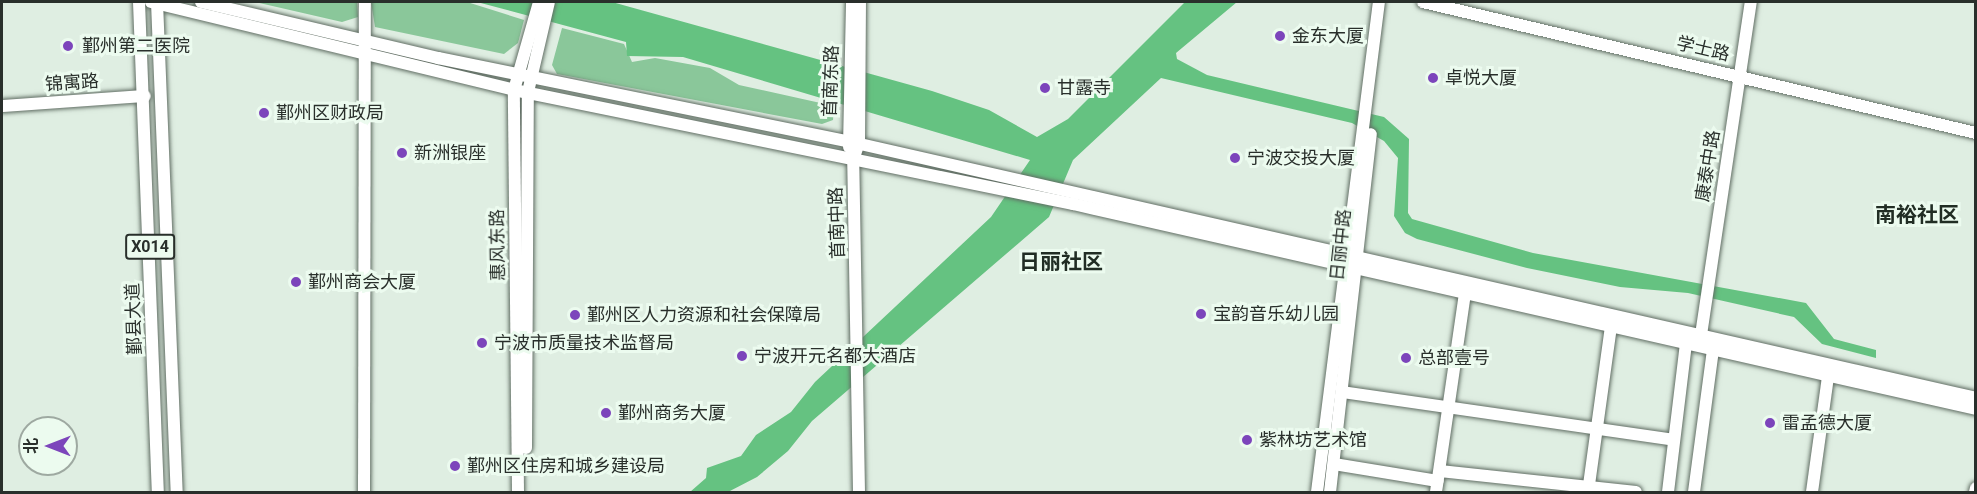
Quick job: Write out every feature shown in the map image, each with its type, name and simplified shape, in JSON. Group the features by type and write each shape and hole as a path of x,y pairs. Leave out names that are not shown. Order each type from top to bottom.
{"main road":[{"name":"鄞县大道","path":"139,2 145,96 158,492"},
{"name":"鄞县大道","path":"155,2 177,492"},
{"path":"155,2 367,46 854,138 1351,262 1465,293 1976,409"},
{"path":"201,2 367,46 514,90 1701,335 1976,398"},
{"path":"364,492 367,46 365,2"},
{"name":"惠风东路","path":"526,492 528,92 525,76 537,27 539,2"},
{"name":"惠风东路","path":"537,27 549,2"},
{"name":"首南东路","path":"852,2 854,63"},
{"name":"首南东路","path":"854,138 849,117 860,2"},
{"path":"1372,100 1379,2"},
{"name":"日丽中路","path":"1317,492 1386,2"},
{"name":"学士路","path":"1423,2 1976,133"},
{"name":"康泰中路","path":"1701,335 1751,2"},
{"path":"854,63 854,138"},
{"name":"惠风东路","path":"518,492 514,90 525,76"},
{"name":"锦寓路","path":"2,106 145,96"},
{"name":"首南中路","path":"854,138 859,316 860,492"},
{"name":"日丽中路","path":"1330,492 1342,392 1351,262"},
{"path":"1438,481 1465,293"},
{"path":"1588,490 1611,326"},
{"path":"1686,344 1701,335"},
{"path":"1694,492 1713,350 1701,335"},
{"path":"1668,492 1686,344"},
{"path":"1812,492 1828,376"},
{"path":"1342,392 1449,410 1674,440"},
{"path":"1334,464 1438,481 1636,492"},
{"path":"1975,492 1976,488"}],"shaded area":[{"path":"255,2 357,2 358,17 342,22"},
{"path":"371,2 467,2 524,20 518,43 504,54 375,27"},
{"path":"477,2 612,2 932,91 989,110 1037,137 1068,119 1185,2 1237,2 1176,53 1177,59 1207,75 1384,117 1409,139 1408,213 1412,219 1533,253 1806,303 1834,339 1876,350 1876,358 1822,344 1794,317 1688,293 1620,287 1527,268 1417,239 1405,233 1394,216 1398,158 1384,141 1352,123 1161,78 1073,160 1049,217 812,421 788,451 757,477 728,492 690,492 706,478 707,468 741,456 756,435 791,412 815,382 991,217 1030,160 683,57 627,56 626,42"},
{"path":"562,28 624,44 632,62 655,58 710,68 739,85 834,106 833,120 822,124 557,74 552,65"}],"place":[{"name":"金东大厦","path":"1280,36"},
{"name":"鄞州第二医院","path":"68,46"},
{"name":"卓悦大厦","path":"1433,78"},
{"name":"甘露寺","path":"1045,88"},
{"name":"鄞州区财政局","path":"264,113"},
{"name":"新洲银座","path":"402,153"},
{"name":"宁波交投大厦","path":"1235,158"},
{"name":"鄞州商会大厦","path":"296,282"},
{"name":"宝韵音乐幼儿园","path":"1201,314"},
{"name":"鄞州区人力资源和社会保障局","path":"575,315"},
{"name":"宁波市质量技术监督局","path":"482,343"},
{"name":"宁波开元名都大酒店","path":"742,356"},
{"name":"总部壹号","path":"1406,358"},
{"name":"鄞州商务大厦","path":"606,413"},
{"name":"雷孟德大厦","path":"1770,423"},
{"name":"紫林坊艺术馆","path":"1247,440"},
{"name":"鄞州区住房和城乡建设局","path":"455,466"}],"district":[{"name":"南裕社区","path":"1917,215"},
{"name":"日丽社区","path":"1061,262"}]}
